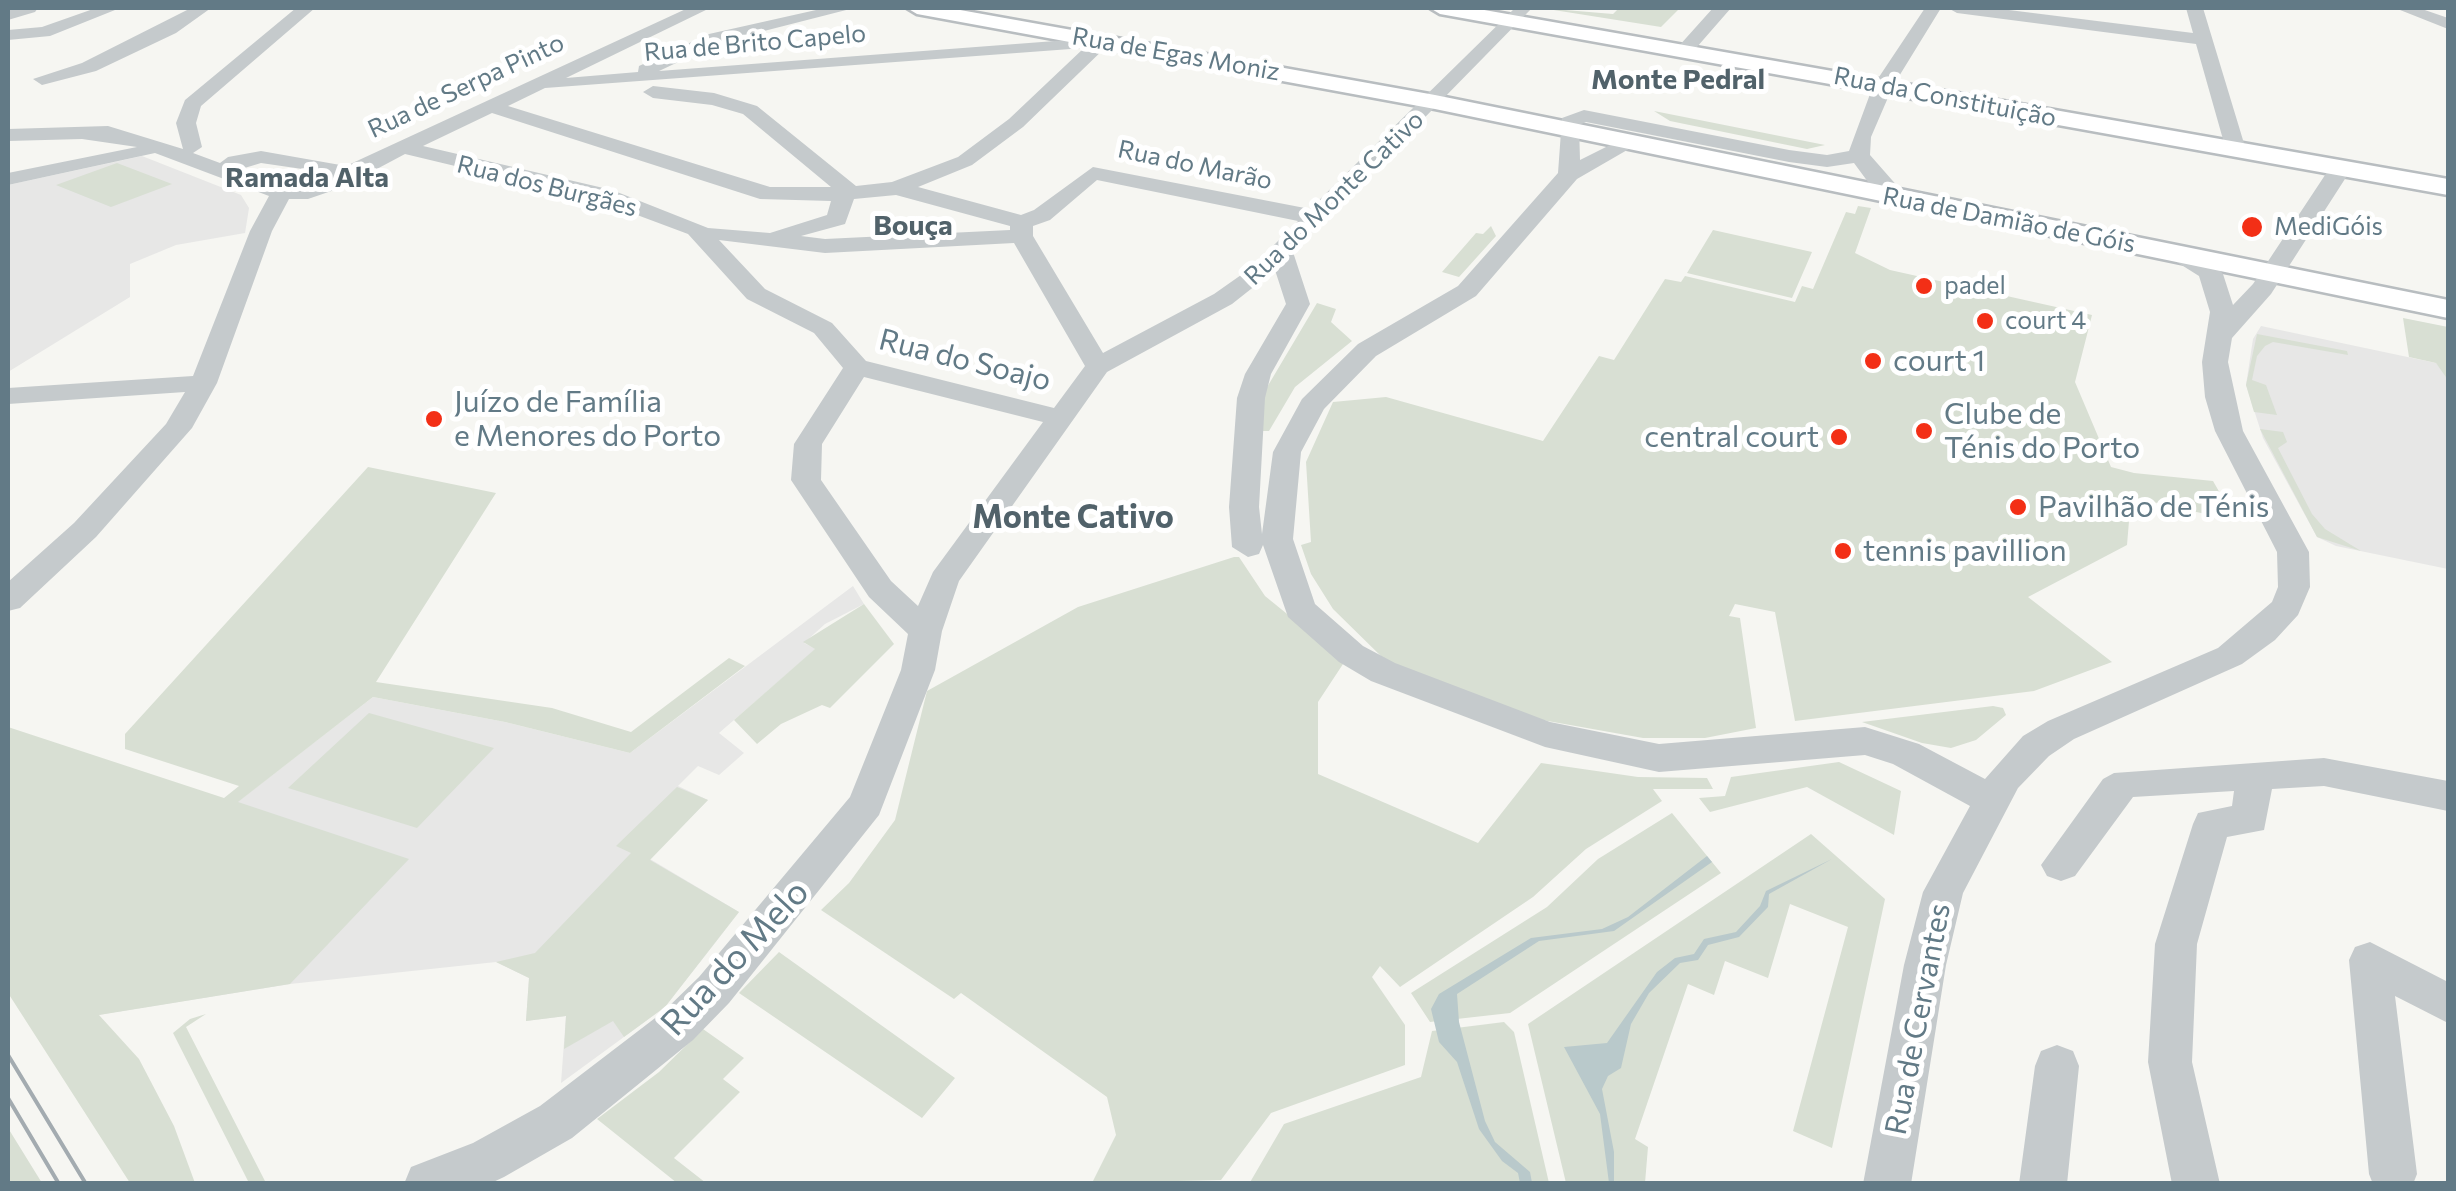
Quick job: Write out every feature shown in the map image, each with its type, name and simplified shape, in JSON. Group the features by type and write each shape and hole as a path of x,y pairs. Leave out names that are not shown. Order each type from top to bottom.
{"main road":[{"name":"Rua de Egas Moniz","path":"917,8 1434,102"},
{"name":"Rua da Constituição","path":"1440,8 1518,14 1684,51 2448,188"},
{"name":"Rua de Damião de Góis","path":"1434,102 2448,310"}],"street":[{"path":"8,15 28,8"},
{"path":"8,35 44,32 111,8"},
{"path":"42,79 89,66 170,28 202,8"},
{"path":"192,147 186,123 192,104 306,8"},
{"name":"Rua de Serpa Pinto","path":"281,193 308,192 332,174 364,164 701,8"},
{"path":"641,78 649,68 704,43 845,8"},
{"path":"1684,51 1722,8"},
{"path":"1890,196 1888,188 1859,156 1861,137 1883,86 1933,8"},
{"path":"1957,8 2206,40"},
{"path":"2195,8 2236,150"},
{"path":"2404,8 2448,24"},
{"name":"Rua do Monte Cativo","path":"924,632 944,579 1098,366 1223,298 1282,253 1518,14"},
{"path":"683,16 743,32"},
{"path":"489,106 768,194 896,188 965,161 1016,123 1102,41"},
{"name":"Rua de Brito Capelo","path":"532,86 1102,41"},
{"path":"617,80 638,90 714,99 750,110 848,193"},
{"name":"Rua de Damião de Góis","path":"1569,129 1571,119 1584,116 1802,158 1827,161 1859,156"},
{"path":"1569,129 1569,174"},
{"path":"8,134 152,134 192,147 281,193 261,231 204,384 178,428 52,562 8,600"},
{"path":"87,134 136,139 228,167 261,157 332,174"},
{"path":"1631,142 1569,174 1467,292 1367,350 1312,405 1287,452 1277,540 1300,610 1351,654 1383,672 1518,726 1632,754 1690,756 1865,741 1906,754 1991,800"},
{"name":"Rua dos Burgães","path":"400,147 604,195 706,236 756,294 814,321 856,368"},
{"path":"8,179 103,158 166,151"},
{"path":"2221,334 2235,323 2341,168"},
{"name":"Rua do Marão","path":"1021,229 1093,173 1314,217"},
{"path":"896,188 1021,229 1098,366"},
{"path":"767,241 800,227 837,219 848,193"},
{"path":"706,236 716,233 825,246 1021,229"},
{"path":"1248,548 1246,450 1258,374 1298,304 1282,253"},
{"name":"Rua de Cervantes","path":"1887,1184 1925,965 1943,892 1991,800 2036,746 2092,714 2230,656 2263,632 2286,607 2296,566 2229,431 2214,362 2223,312 2211,274 2176,254"},
{"path":"856,368 808,444 806,480 880,589 924,632"},
{"name":"Rua do Soajo","path":"856,368 1058,417"},
{"path":"8,396 204,384"},
{"path":"1246,450 1287,452"},
{"name":"Rua do Melo","path":"428,1184 487,1161 556,1122 678,1026 714,990 866,804 918,670 924,632"},
{"path":"2061,865 2116,790 2127,783 2345,774 2448,796"},
{"path":"2196,1184 2170,1062 2176,944 2212,824 2250,819 2254,776"},
{"path":"2393,1174 2370,960 2448,1004"},
{"path":"2043,1184 2057,1066"}],"shaded area":[{"path":"1541,8 1613,14 1619,8 1680,8 1661,27"},
{"path":"1654,111 1825,145 1807,149 1670,121"},
{"path":"142,156 241,195 249,208 245,233 176,245 130,264 130,297 8,372 8,185"},
{"path":"117,163 172,184 111,207 56,185"},
{"path":"1858,206 1871,208 1855,253 1890,270 2092,315 2075,382 2111,467 2213,481 2236,521 2131,497 2127,545 2028,597 2112,662 2034,691 1795,721 1775,612 1735,604 1729,616 1740,618 1756,728 1705,738 1643,738 1542,720 1387,662 1333,609 1311,574 1301,545 1311,542 1306,462 1333,402 1386,397 1543,441 1599,356 1614,360 1665,279 1681,282 1685,276 1795,302 1802,286 1813,289 1846,212 1855,214"},
{"path":"1491,226 1496,236 1459,277 1442,272 1476,233 1483,234"},
{"path":"1713,230 1812,252 1792,298 1687,273"},
{"path":"1317,303 1336,309 1331,322 1352,341 1295,387 1269,431 1260,431 1263,394"},
{"path":"2403,318 2448,327 2448,380 2436,363 2409,357"},
{"path":"2261,326 2436,363 2448,373 2448,569 2336,546 2317,537 2263,438 2246,385 2253,339"},
{"path":"2257,334 2347,351 2348,355 2273,342 2265,346 2257,356 2252,380 2266,385 2277,415 2254,412 2246,385"},
{"path":"2260,429 2283,432 2287,442 2278,448 2312,514 2325,529 2361,551 2317,537"},
{"path":"368,467 496,493 376,682 552,708 631,732 729,658 745,666 630,753 505,722 373,697 238,802 409,859 290,984 99,1015 139,1059 174,1126 195,1183 130,1183 8,993 8,727 224,798 239,786 125,749 125,734"},
{"path":"1239,557 1265,596 1345,661 1318,702 1318,774 1478,843 1541,763 1638,777 1707,778 1713,789 1653,789 1662,801 1586,849 1533,897 1400,987 1380,966 1372,977 1405,1025 1405,1065 1271,1113 1221,1180 1092,1183 1116,1135 1107,1097 961,993 954,999 821,910 849,883 895,820 927,691 1078,607"},
{"path":"853,586 864,604 825,624 804,643 816,649 719,733 744,753 719,775 698,766 678,786 708,800 650,859 739,912 665,1007 561,1083 566,1016 526,1021 529,978 496,962 290,984 98,1015 299,824 236,803 373,697 505,722 630,753"},
{"path":"864,604 894,644 830,708 822,705 781,724 757,744 734,720 815,649 803,642"},
{"path":"2003,708 2006,715 1976,740 1951,748 1922,743 1862,722"},
{"path":"369,713 494,748 417,828 288,788"},
{"path":"1839,762 1901,791 1894,835 1807,787 1710,812 1699,798 1725,796 1731,777"},
{"path":"677,787 708,800 650,860 739,912 665,1007 624,1037 613,1021 564,1049 566,1016 526,1021 529,978 496,962 535,953 631,853 616,846"},
{"path":"1672,813 1721,873 1510,1013 1430,1022 1411,993 1547,907 1598,859"},
{"path":"1811,834 1885,899 1832,1148 1793,1131 1848,927 1790,904 1768,978 1725,961 1714,995 1688,984 1635,1139 1648,1147 1645,1183 1566,1183 1528,1024"},
{"path":"1707,856 1712,862 1614,931 1539,941 1457,994 1459,1022 1485,1121 1495,1142 1530,1172 1532,1183 1520,1183 1518,1173 1502,1161 1479,1129 1457,1062 1439,1042 1431,1009 1439,994 1531,938 1602,929 1628,917"},
{"path":"1832,859 1769,894 1768,907 1739,937 1708,945 1698,960 1680,963 1649,993 1631,1024 1621,1068 1608,1076 1602,1089 1614,1152 1614,1183 1609,1183 1600,1114 1564,1047 1607,1043 1657,972 1675,958 1694,954 1704,939 1736,932 1760,906 1766,891"},
{"path":"779,952 955,1078 922,1118 739,993"},
{"path":"206,1014 186,1027 266,1183 249,1183 173,1033 190,1019"},
{"path":"1504,1022 1514,1032 1549,1183 1249,1184 1284,1124 1421,1077 1432,1031"},
{"path":"703,1029 744,1058 723,1079 740,1092 674,1158 706,1183 677,1183 597,1119 659,1072"},
{"path":"8,1128 42,1183 8,1183"}],"tram line":[{"path":"8,1055 86,1184"},
{"path":"8,1098 59,1184"}],"place":[{"name":"MediGóis","path":"2252,227"},
{"name":"padel","path":"1924,286"},
{"name":"court 4","path":"1985,321"},
{"name":"court 1","path":"1873,361"},
{"name":"Juízo de Família e Menores do Porto","path":"434,419"},
{"name":"Clube de Ténis do Porto","path":"1924,431"},
{"name":"central court","path":"1839,437"},
{"name":"Pavilhão de Ténis","path":"2018,507"},
{"name":"tennis pavillion","path":"1843,551"}],"district":[{"name":"Monte Pedral","path":"1678,80"},
{"name":"Ramada Alta","path":"307,178"},
{"name":"Bouça","path":"913,226"},
{"name":"Monte Cativo","path":"1073,517"}]}
